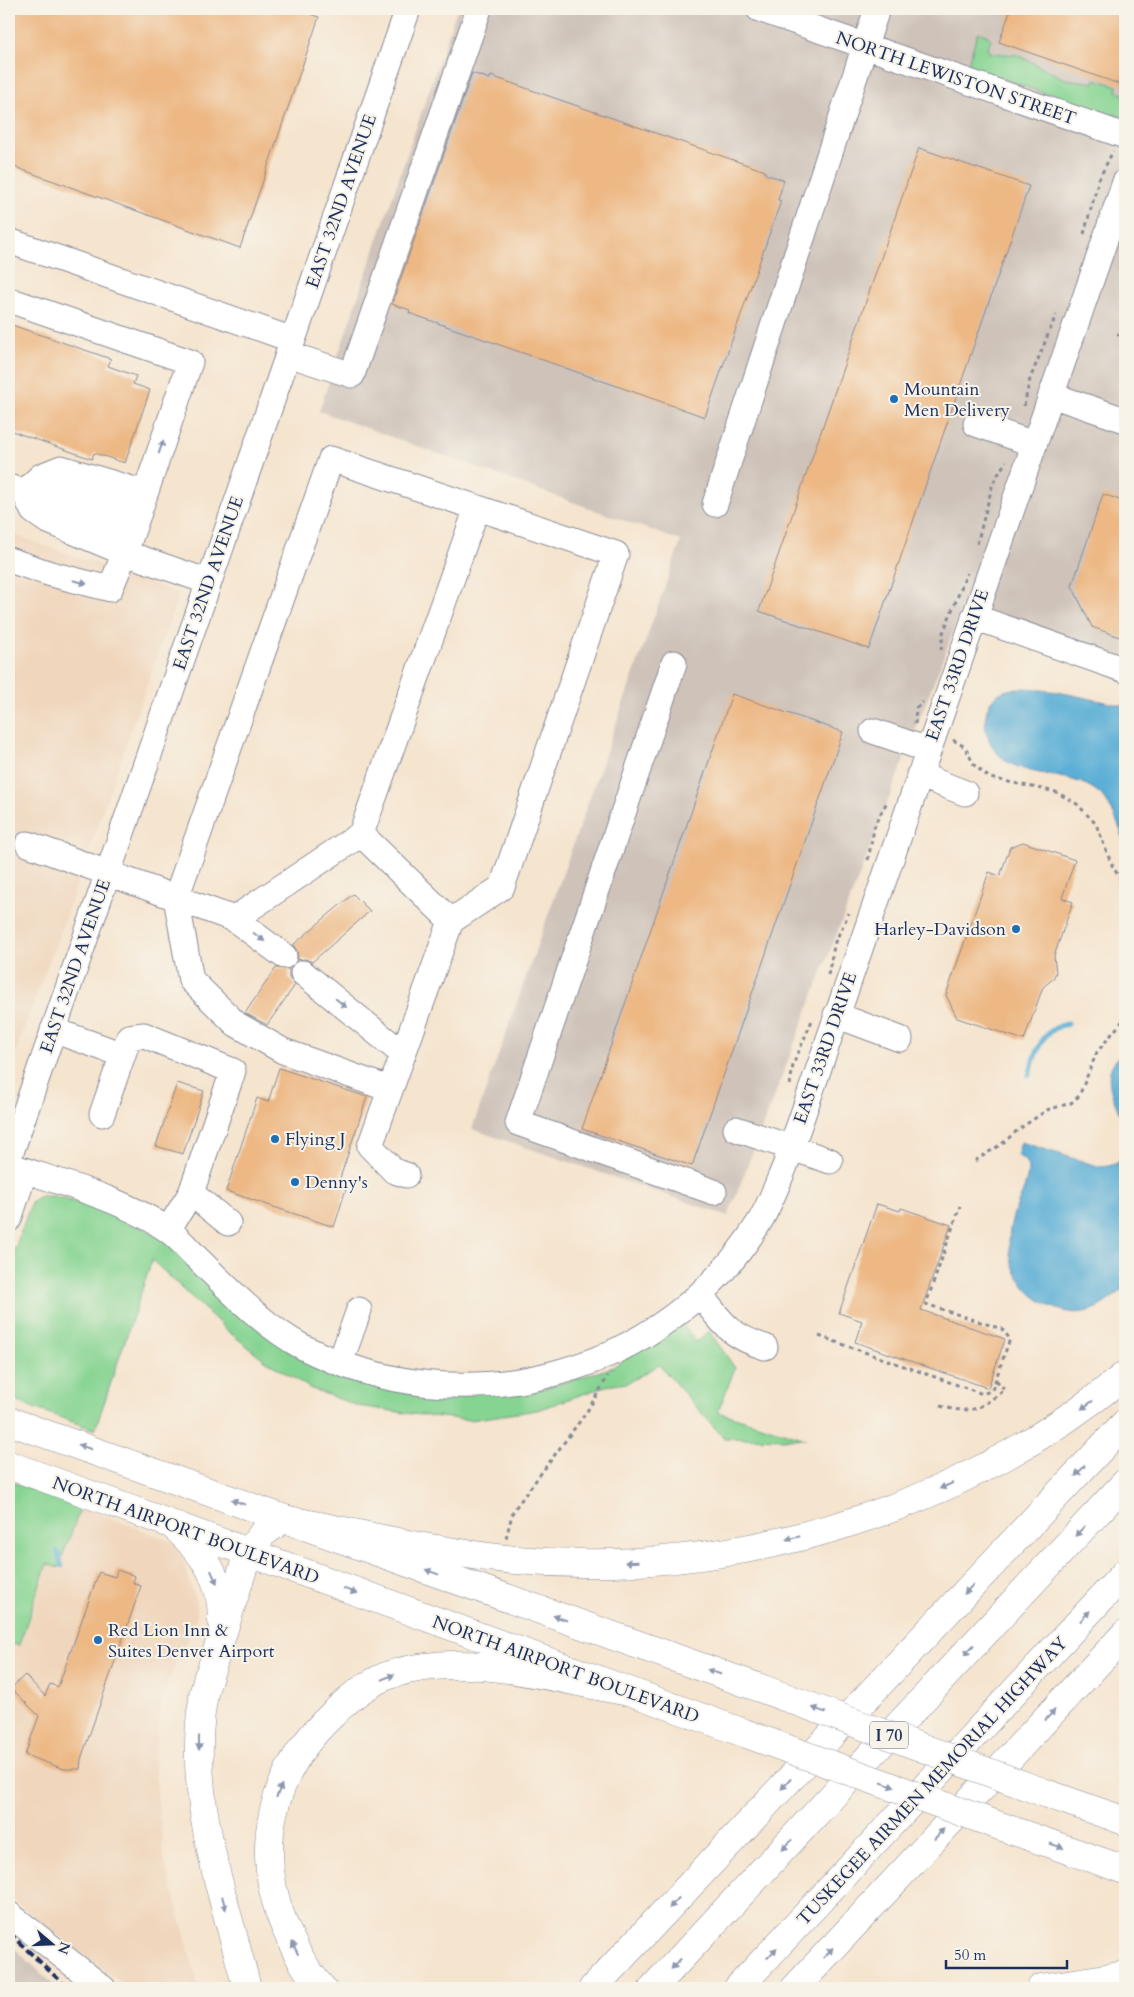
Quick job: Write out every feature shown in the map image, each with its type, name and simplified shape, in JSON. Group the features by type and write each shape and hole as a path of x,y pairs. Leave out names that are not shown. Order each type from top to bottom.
{"main road":[{"path":"203,1695 248,1553 263,1533 283,1519 443,1550 518,1560 631,1562 724,1552 835,1528 948,1485 1006,1457 1055,1428 1125,1375"},
{"path":"9,1420 760,1688 1045,1794 1125,1821"},
{"path":"593,1988 1125,1422"},
{"name":"NORTH AIRPORT BOULEVARD","path":"9,1466 624,1691 1125,1870"},
{"name":"I 70","path":"653,1988 1125,1483"},
{"path":"174,1526 194,1544 206,1559 217,1582 222,1601 222,1621 203,1695 198,1732 199,1763 205,1815 216,1873 247,1988"},
{"name":"TUSKEGEE AIRMEN MEMORIAL HIGHWAY","path":"738,1988 1125,1573"},
{"path":"795,1988 1125,1634"},
{"path":"322,1988 304,1965 280,1915 271,1882 269,1855 269,1835 276,1797 288,1771 313,1731 341,1706 376,1682 392,1674 453,1664 487,1666 624,1691"},
{"path":"1041,1988 1125,1975"}],"street":[{"name":"EAST 32ND AVENUE","path":"9,1158 408,9"},
{"path":"9,241 291,347 352,374 479,9"},
{"name":"NORTH LEWISTON STREET","path":"759,9 1122,135"},
{"path":"715,504 877,9"},
{"name":"EAST 33RD DRIVE","path":"9,1167 148,1217 168,1230 258,1316 302,1346 340,1363 393,1378 426,1384 477,1386 517,1382 559,1372 605,1356 653,1330 700,1295 734,1257 759,1222 771,1199 791,1148 974,617 1026,441 1051,395 1125,182"},
{"path":"9,300 190,362 135,523 110,589 51,574 9,560"},
{"path":"1051,395 1125,420"},
{"path":"976,424 1026,441"},
{"path":"390,1089 283,1051 236,1024 192,980 176,898 331,459 616,554 502,887 451,921 370,1146 394,1171 406,1175"},
{"path":"135,523 46,520 34,511 16,489 61,468 135,523 209,582"},
{"path":"234,919 361,834 477,508"},
{"path":"974,617 1125,670"},
{"path":"674,663 518,1123 714,1192"},
{"path":"873,731 931,741"},
{"path":"919,775 965,793"},
{"path":"361,834 451,921"},
{"path":"28,844 234,919 284,956"},
{"path":"303,972 402,1054"},
{"path":"836,1015 900,1039"},
{"path":"53,1030 123,1055"},
{"path":"102,1114 129,1037 144,1036 233,1071 191,1193 168,1230"},
{"path":"736,1129 830,1161"},
{"path":"9,1167 20,1186 9,1220"},
{"path":"191,1193 228,1223"},
{"path":"700,1295 729,1331 746,1341 765,1348"},
{"path":"340,1363 359,1310"},
{"path":"9,1914 89,1984"}],"path":[{"path":"1083,240 1099,179 1122,135"},
{"path":"976,550 993,483 1026,441 1030,379 1057,312"},
{"path":"1117,334 1125,337"},
{"path":"940,658 943,633 954,600 970,567"},
{"path":"931,741 965,747 974,765 990,778 1056,792 1077,804 1096,824 1111,863 1125,888"},
{"path":"975,1161 1047,1110 1071,1103 1079,1096 1097,1052 1125,1018"},
{"path":"819,1336 983,1394 992,1390 1010,1339 1002,1329 926,1304 960,1206"},
{"path":"504,1544 513,1511 586,1413 605,1383 611,1368"},
{"path":"940,1406 960,1411 976,1410 1005,1390 996,1380"}],"shaded area":[{"path":"457,9 1125,9 1125,682 962,609 728,1216 472,1129 681,541 319,411"},
{"path":"9,533 179,593 63,924 9,1069"},
{"path":"81,1507 178,1544 197,1606 193,1628 177,1659 160,1708 154,1763 164,1859 199,1988 128,1988 9,1897 9,1644 20,1645 48,1564 59,1568"},
{"path":"9,1943 57,1988 9,1988"}],"green space":[{"path":"978,32 991,39 987,48 990,53 1017,55 1065,79 1094,83 1095,79 1117,86 1116,91 1125,95 1125,121 1120,119 1120,116 1113,114 1112,117 970,67 969,60"},
{"path":"40,1196 56,1196 129,1220 163,1239 291,1353 321,1369 348,1378 505,1393 542,1389 611,1368 682,1324 697,1342 709,1331 735,1368 718,1412 806,1439 724,1438 659,1365 627,1383 606,1386 537,1410 470,1420 358,1406 312,1389 269,1363 230,1333 152,1260 95,1430 9,1399 9,1265 32,1201"},
{"path":"9,1481 81,1507 58,1568 47,1564 19,1645 9,1644"}],"water":[{"path":"1025,688 1058,692 1125,706 1125,841 1105,799 1094,789 1080,782 1018,767 1005,760 995,750 987,734 986,713 989,705 994,697 1002,692 1010,689"},
{"path":"1125,1053 1125,1127 1113,1098 1109,1078 1111,1068 1116,1060"},
{"path":"1021,1142 1101,1167 1115,1164 1125,1154 1125,1288 1097,1307 1073,1313 1049,1306 1026,1288 1018,1277 1013,1264 1009,1236 1012,1220 1024,1189 1028,1169 1027,1164 1017,1155"}],"building":[{"path":"9,9 294,9 319,17 240,248 9,165"},
{"path":"1011,9 1125,9 1125,86 999,42"},
{"path":"472,73 490,79 491,76 765,171 765,174 784,180 778,200 781,201 705,417 409,313 410,310 392,304"},
{"name":"Mountain Men Delivery","path":"919,148 1029,186 869,649 759,611"},
{"path":"9,324 111,359 108,366 136,376 133,384 150,390 125,463 94,453 92,459 9,430"},
{"path":"1103,494 1125,502 1125,639 1092,627 1072,586"},
{"path":"732,694 843,732 692,1166 582,1129"},
{"name":"Harley-Davidson","path":"1023,842 1075,860 1062,898 1073,902 1054,956 1056,972 1053,979 1043,987 1024,1040 957,1018 946,995 989,872 1000,876 1010,847"},
{"path":"353,894 370,911 312,962 305,959 298,960 297,951 293,945"},
{"path":"276,968 289,969 289,978 295,985 267,1025 245,1013"},
{"path":"279,1068 367,1097 337,1187 346,1189 334,1227 226,1191 257,1098 268,1102"},
{"path":"177,1083 204,1091 183,1154 156,1146"},
{"path":"877,1204 900,1211 901,1208 951,1225 921,1310 1005,1339 988,1388 855,1342 862,1321 839,1313"},
{"name":"Red Lion Inn & Suites Denver Airport","path":"117,1570 135,1576 133,1583 141,1586 81,1759 80,1769 64,1769 25,1755 39,1716 11,1688 25,1675 45,1696 50,1684 58,1687 99,1572 115,1577"}],"waterway":[{"path":"1029,1075 1037,1050 1046,1036 1059,1026 1068,1024"},
{"path":"57,1551 62,1566"}],"railway":[{"path":"9,1933 68,1988"}],"place":[{"name":"Mountain Men Delivery","path":"894,399"},
{"name":"Harley-Davidson","path":"1016,929"},
{"name":"Flying J","path":"275,1139"},
{"name":"Denny's","path":"295,1182"},
{"name":"Red Lion Inn & Suites Denver Airport","path":"98,1640"}]}
